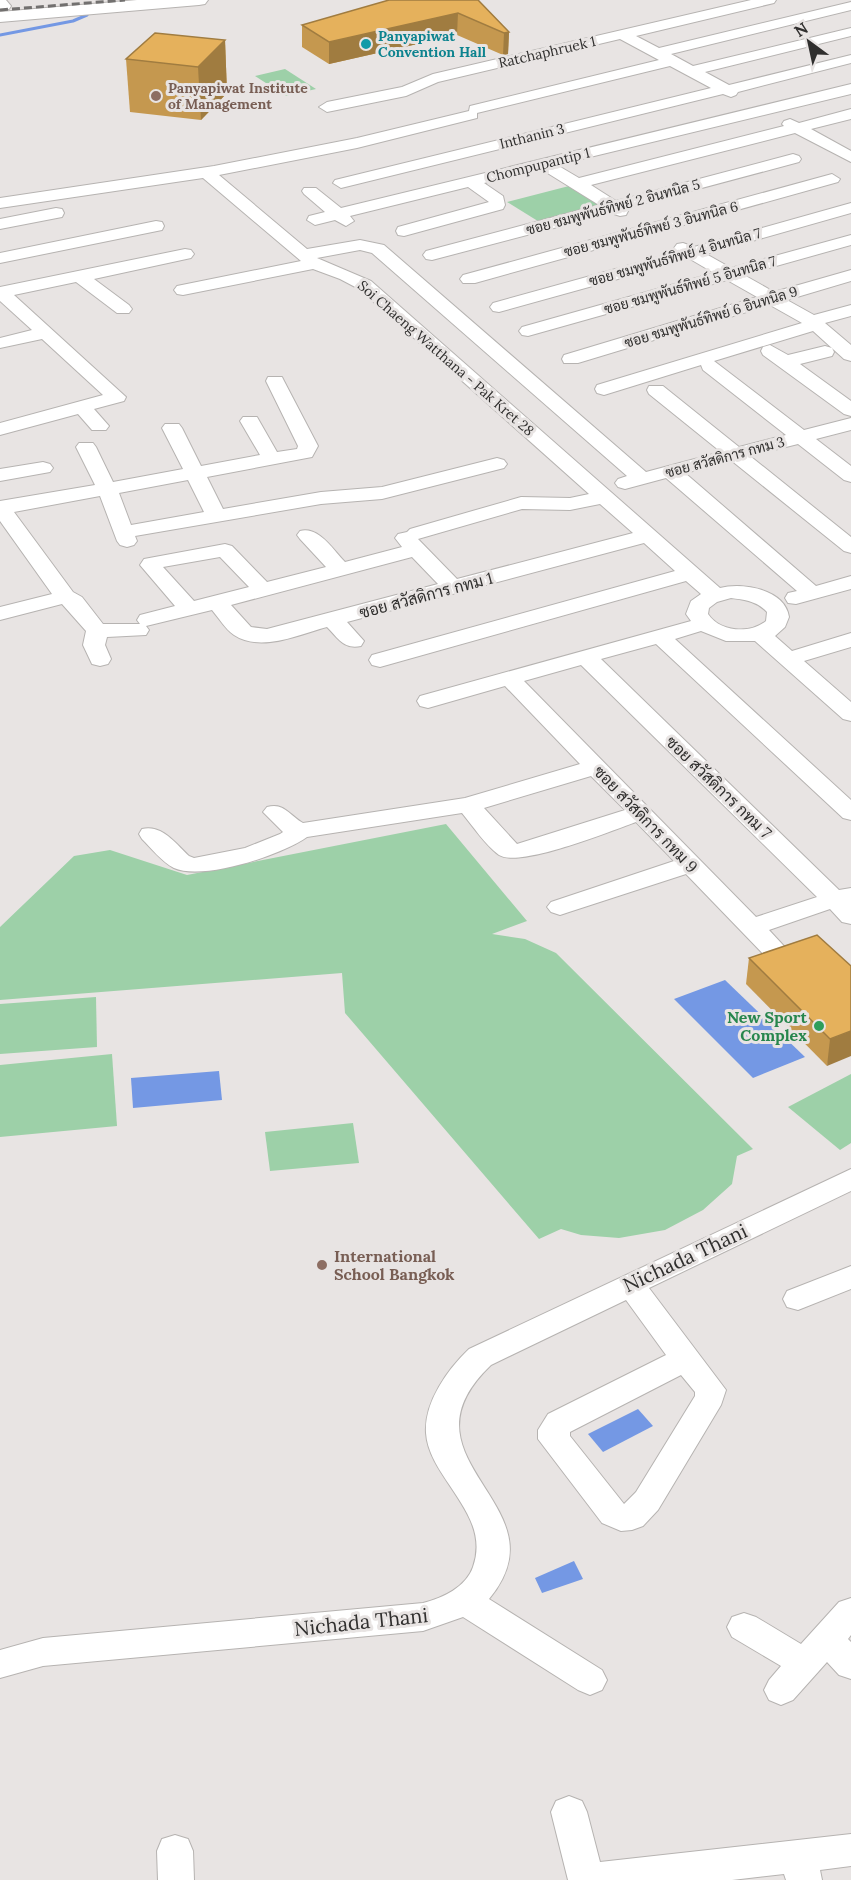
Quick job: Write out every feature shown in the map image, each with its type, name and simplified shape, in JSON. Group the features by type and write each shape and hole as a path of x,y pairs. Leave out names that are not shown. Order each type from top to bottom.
{"main road":[{"path":"1,8 76,0"},
{"path":"1,8 199,0"}],"street":[{"name":"Ratchaphruek 1","path":"327,107 406,91 433,79 769,0"},
{"path":"657,53 851,6"},
{"path":"692,71 851,32"},
{"path":"623,35 851,157"},
{"name":"Inthanin 3","path":"340,183 851,59"},
{"path":"0,203 206,172 357,143 672,61"},
{"name":"Chompupantip 1","path":"315,220 851,88"},
{"path":"577,184 851,114"},
{"path":"753,139 841,182"},
{"path":"831,147 851,141"},
{"path":"545,164 650,229 814,323 851,355"},
{"name":"ซอย ชมพูพันธ์ทิพย์ 2 อินทนิล 5","path":"432,255 613,206 803,164"},
{"name":"Soi Chaeng Watthana - Pak Kret 28","path":"206,172 309,259 365,285 602,492 715,595"},
{"path":"404,231 497,204 497,200 472,182"},
{"name":"ซอย ชมพูพันธ์ทิพย์ 3 อินทนิล 6","path":"469,279 650,229 841,182"},
{"path":"310,191 363,234"},
{"name":"ซอย ชมพูพันธ์ทิพย์ 4 อินทนิล 7","path":"499,306 851,208"},
{"path":"0,224 56,213"},
{"path":"144,213 198,267"},
{"path":"0,258 156,226"},
{"name":"ซอย ชมพูพันธ์ทิพย์ 5 อินทนิล 7","path":"528,331 726,273 851,240"},
{"path":"183,290 360,245 378,249 641,478"},
{"path":"0,292 185,254"},
{"name":"ซอย ชมพูพันธ์ทิพย์ 6 อินทนิล 9","path":"571,359 851,275"},
{"path":"79,276 123,309"},
{"path":"0,292 117,397 0,429"},
{"path":"0,315 20,310"},
{"path":"604,389 851,310"},
{"path":"0,343 45,333"},
{"path":"447,357 490,346"},
{"path":"825,352 777,357 851,410"},
{"path":"710,366 851,476"},
{"path":"100,659 94,645 97,631 74,602 65,597 0,507 305,453 308,449 275,381"},
{"path":"656,390 851,548"},
{"path":"510,413 554,402"},
{"path":"83,408 99,426"},
{"path":"250,421 272,460"},
{"name":"ซอย สวัสดิการ กทม 3","path":"97,631 143,625 189,609 340,569 412,539 521,503 570,504 641,478 851,424"},
{"path":"172,428 216,515"},
{"path":"86,447 108,489 126,536 216,515 332,497 382,493 497,464"},
{"path":"0,476 43,468"},
{"path":"670,471 813,594"},
{"path":"307,535 340,569"},
{"name":"ซอย สวัสดิการ กทม 1","path":"217,602 245,635 254,638 454,588 649,535"},
{"path":"412,539 454,588"},
{"path":"189,609 150,565 151,563 225,550 263,590"},
{"path":"380,660 690,573"},
{"path":"772,604 851,582"},
{"path":"746,593 761,597 779,612 778,621 772,628 760,634 729,635 714,631 703,624 697,616 697,608 704,600 715,595 746,593"},
{"path":"0,614 65,597"},
{"path":"332,619 353,640"},
{"path":"428,701 703,624"},
{"path":"760,634 846,704"},
{"path":"661,637 851,813"},
{"path":"789,659 851,640"},
{"name":"ซอย สวัสดิการ กทม 7","path":"587,658 845,903"},
{"name":"ซอย สวัสดิการ กทม 9","path":"510,679 782,958"},
{"path":"151,834 182,862 194,865 272,847 292,838 300,831 468,805 596,767"},
{"path":"468,805 507,849 514,852 528,850 641,813"},
{"path":"275,812 291,827 300,831"},
{"path":"560,907 690,864"},
{"path":"752,927 845,903"},
{"name":"Nichada Thani","path":"0,1664 43,1652 423,1617 445,1612 465,1600 483,1583 492,1562 494,1542 485,1519 446,1450 442,1430 445,1411 469,1366 480,1357 851,1179"},
{"path":"798,1299 851,1277"},
{"path":"630,1284 685,1359 711,1390 710,1397 646,1501 632,1517 621,1518 613,1514 554,1439 554,1430 559,1423 685,1359"},
{"path":"465,1600 590,1680"},
{"path":"781,1690 851,1612"},
{"path":"744,1627 851,1665"},
{"path":"569,1812 586,1880 801,1868 851,1850"}],"green space":[{"path":"285,69 316,89 286,96 255,76"},
{"path":"569,186 603,206 541,223 507,202"},
{"path":"446,824 527,921 492,934 525,939 556,953 753,1149 737,1156 732,1184 703,1210 665,1230 619,1238 581,1235 561,1229 539,1239 345,1013 342,973 0,1000 0,927 74,856 110,850 187,875"},
{"path":"96,997 97,1047 0,1054 0,1004"},
{"path":"112,1054 117,1126 0,1137 0,1065"},
{"path":"851,1074 851,1143 840,1150 788,1107"},
{"path":"353,1123 359,1163 270,1171 265,1132"}],"water":[{"path":"725,980 805,1057 753,1078 674,999"},
{"path":"219,1071 222,1100 133,1108 131,1078"},
{"path":"638,1409 653,1426 603,1452 588,1434"},
{"path":"574,1561 583,1579 542,1593 535,1578"}],"building":[{"path":"389,0 478,0 509,32 504,33 458,13 329,42 302,25"},
{"path":"155,33 225,40 198,67 126,59"},
{"path":"817,935 851,966 851,1031 830,1039 749,958"}],"waterway":[{"path":"0,35 73,21 87,15"}],"railway":[{"path":"0,10 125,0"}],"place":[{"name":"Panyapiwat Convention Hall","path":"366,44"},
{"name":"Panyapiwat Institute of Management","path":"156,96"},
{"name":"New Sport Complex","path":"819,1026"},
{"name":"International School Bangkok","path":"322,1265"}]}
